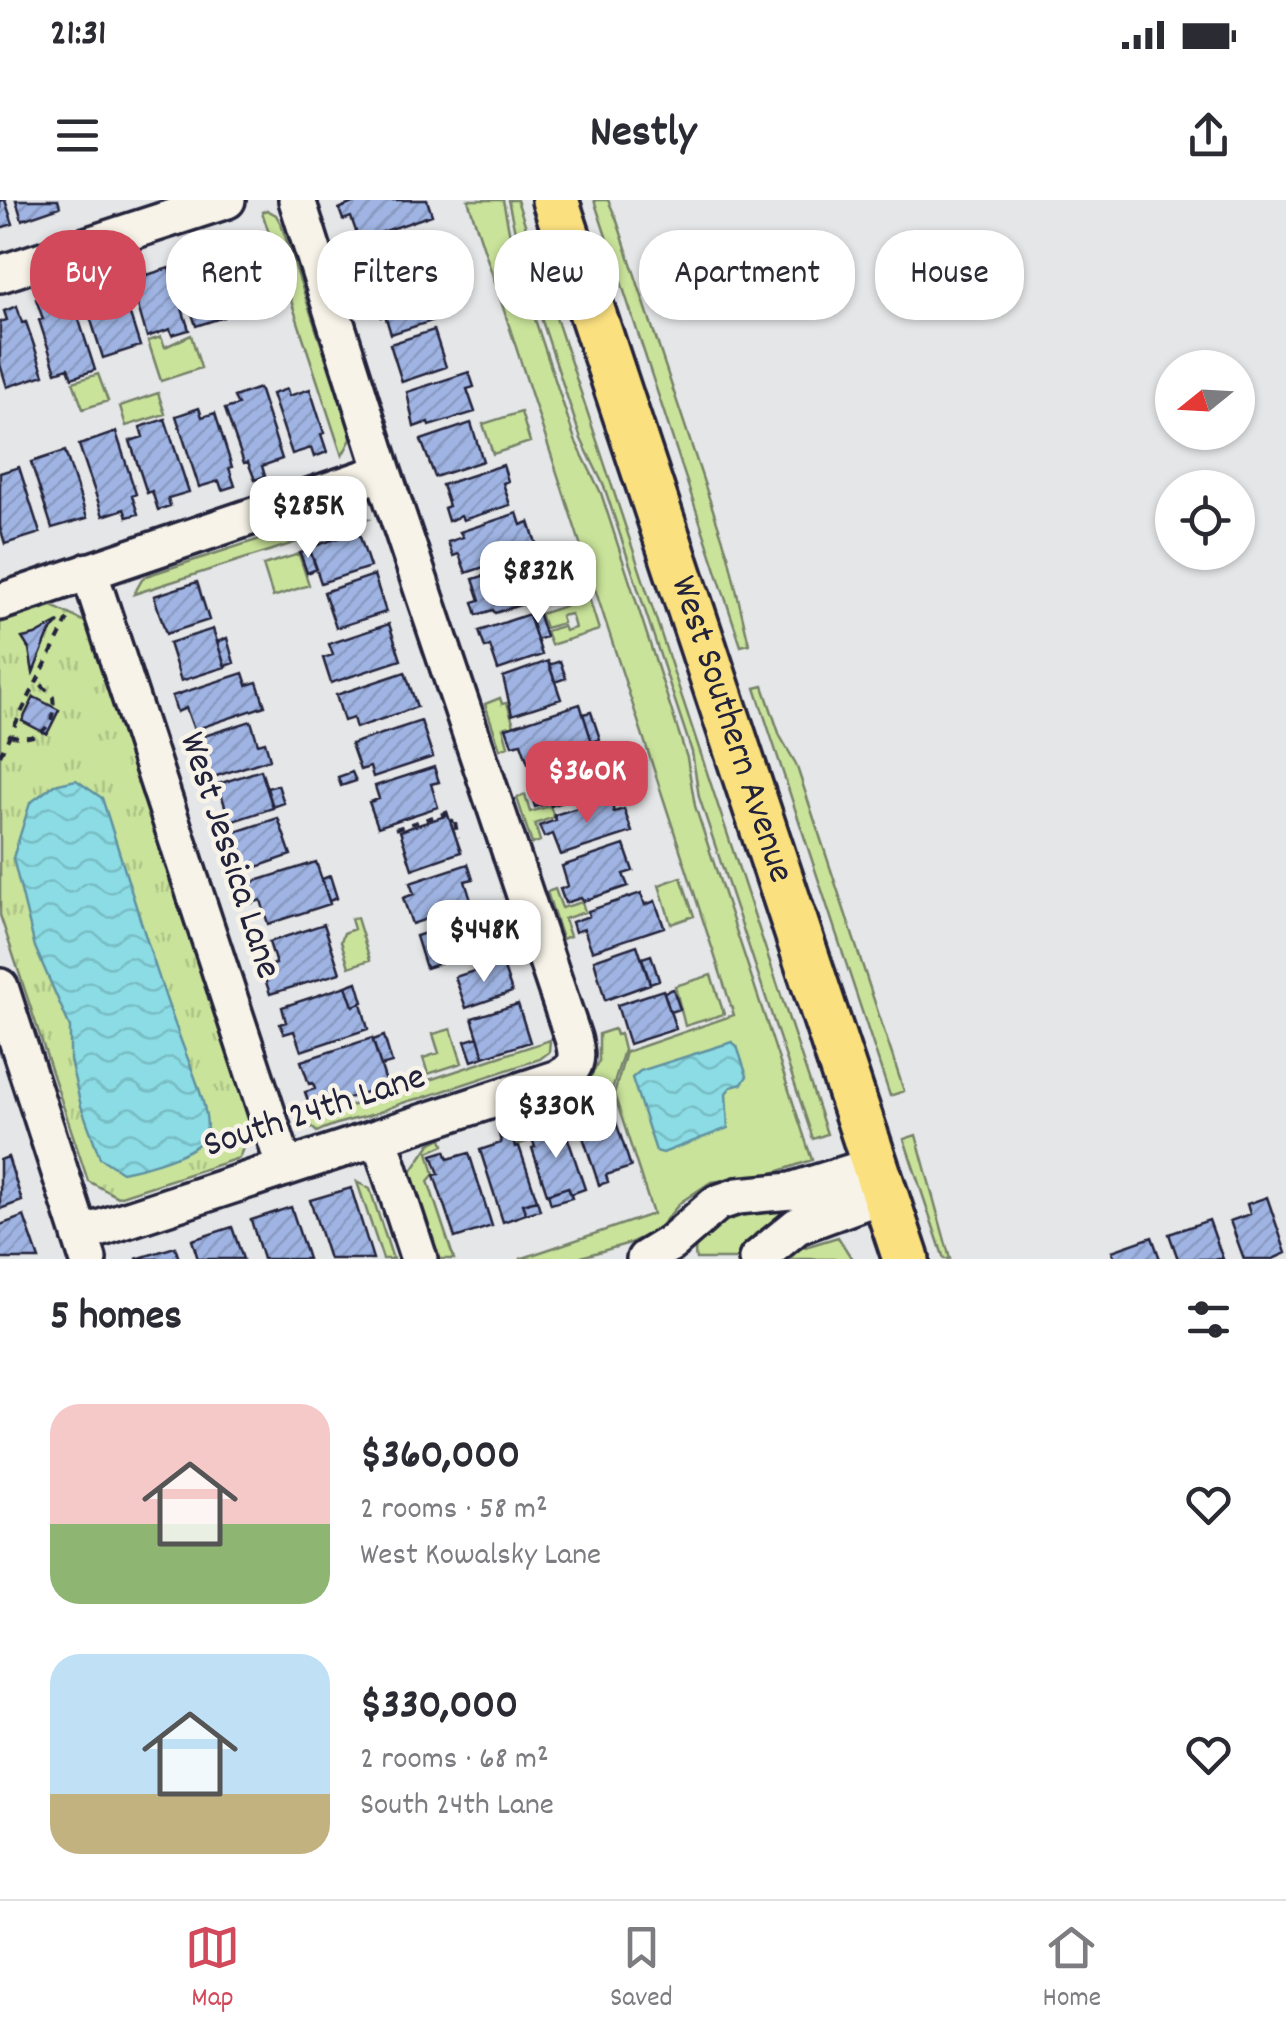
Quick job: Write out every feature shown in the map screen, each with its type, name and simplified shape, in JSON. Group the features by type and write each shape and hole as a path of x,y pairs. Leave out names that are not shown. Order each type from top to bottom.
{"main road":[{"name":"West Southern Avenue","path":"555,200 906,1259"}],"street":[{"path":"0,274 227,200"},
{"path":"0,602 383,472 296,200"},
{"name":"South 24th Lane","path":"84,1247 285,1168 562,1076 574,1067 577,1053 572,1034 383,472"},
{"name":"West Jessica Lane","path":"90,571 285,1168"},
{"path":"0,987 84,1247"},
{"path":"378,1137 419,1259"},
{"path":"664,1254 706,1210 728,1198 879,1179"},
{"path":"757,1259 797,1226 879,1179"}],"path":[{"path":"0,755 73,608"},
{"path":"10,735 38,735 52,719 53,697 38,680"},
{"path":"395,829 449,812 458,838"}],"green space":[{"path":"468,200 503,200 509,230 494,230 494,280"},
{"path":"508,200 517,200 527,230 515,230"},
{"path":"594,200 608,200 616,218 639,287 639,320 650,320 728,555 749,644 741,646 619,276 619,230 604,230"},
{"path":"267,210 276,215 283,230 268,230 262,212"},
{"path":"297,272 350,431 351,439 342,456 297,319"},
{"path":"507,320 535,320 575,440 601,493 687,758 695,806 812,1160 767,1175 711,1182 681,1202 656,1231 630,1243 574,1259 520,1259 653,1214 614,1094 626,1052 734,1015"},
{"path":"542,320 557,320 827,1134 813,1139 699,797 692,752 604,486 581,439"},
{"path":"191,335 201,368 161,381 148,341 161,337 165,347"},
{"path":"98,374 108,401 83,409 73,382"},
{"path":"158,393 165,414 126,426 120,406"},
{"path":"521,412 530,442 493,454 483,424"},
{"path":"349,510 369,519 134,594 149,575"},
{"path":"299,554 309,585 273,597 263,565"},
{"path":"589,598 599,630 551,645 546,631 563,626 565,631 575,628 571,614 561,616 563,623 545,628 540,614"},
{"path":"52,606 87,623 252,1126 239,1158 118,1197 88,1181 0,915 0,623"},
{"path":"763,686 780,736 796,764 904,1091 890,1096 755,688"},
{"path":"500,698 502,704 507,703 514,725 503,728 508,746 500,749 485,704"},
{"path":"525,795 530,812 550,806 554,817 535,824 540,841 532,844 517,798"},
{"path":"681,877 694,916 671,924 659,885"},
{"path":"555,889 562,908 582,902 585,912 564,919 570,936 562,939 547,892"},
{"path":"357,918 370,960 349,967 341,941 344,933 354,929 351,919"},
{"path":"711,975 724,1014 685,1026 675,986"},
{"path":"451,1029 462,1063 428,1074 423,1058 439,1053 433,1034"},
{"path":"614,1029 616,1035 620,1034 624,1050 611,1093 613,1100 592,1108 585,1087 599,1061 599,1034"},
{"path":"550,1040 549,1052 540,1059 374,1114 317,1132 305,1121"},
{"path":"537,1108 543,1124 526,1130 529,1141 517,1145 508,1116"},
{"path":"916,1135 950,1259 944,1259 904,1139"},
{"path":"442,1138 444,1145 428,1152 434,1174 428,1181 454,1259 439,1259 411,1172 430,1144"},
{"path":"357,1182 370,1189 393,1259 383,1259"},
{"path":"815,1196 818,1207 772,1222 755,1234 737,1259 696,1259 697,1242 705,1229 720,1218"},
{"path":"838,1237 852,1259 783,1259 795,1250"}],"water":[{"path":"76,780 102,798 206,1119 205,1136 191,1149 168,1160 122,1172 100,1158 81,1106 70,1060 70,1027 35,947 13,858 30,803 54,785"},
{"path":"732,1042 747,1076 742,1084 726,1093 728,1128 663,1153 656,1151 632,1078 640,1071"}],"building":[{"path":"0,200 5,200 13,224 0,228"},
{"path":"16,200 58,200 60,207 22,220"},
{"path":"359,200 427,200 432,215 388,230 356,230 351,217 343,220 339,209"},
{"path":"166,269 166,320 186,320 189,330 172,335 170,329 147,337 142,320 146,320 147,275"},
{"path":"17,306 44,375 7,387 0,364 0,322 7,320 4,311"},
{"path":"39,320 79,320 95,370 72,378 68,368 56,372"},
{"path":"91,320 132,320 140,346 103,358"},
{"path":"387,320 435,320 391,334"},
{"path":"434,330 446,367 402,382 390,344"},
{"path":"469,372 474,387 467,389 475,412 414,427 407,392"},
{"path":"259,388 282,459 262,466 265,476 255,480 248,462 244,463 225,409 238,405 234,397"},
{"path":"287,389 289,396 310,389 327,452 314,457 311,448 292,454 272,394"},
{"path":"199,408 202,417 215,413 235,486 222,490 219,481 199,487 176,416"},
{"path":"165,419 189,492 168,498 170,506 158,510 152,491 147,493 130,441 143,437 140,427"},
{"path":"471,423 483,461 435,477 421,440"},
{"path":"116,432 136,494 132,496 138,514 127,517 124,509 103,516 79,445"},
{"path":"65,451 87,518 52,528 31,462"},
{"path":"503,465 508,481 503,483 510,505 448,521 444,508 449,506 442,485"},
{"path":"19,467 40,533 5,544 0,527 0,473"},
{"path":"517,513 521,525 529,522 538,549 466,573 459,554 453,556 448,542 463,537 460,532"},
{"path":"358,531 370,567 321,583 309,548"},
{"path":"310,550 317,569 307,573 300,553"},
{"path":"536,560 545,586 535,589 539,599 477,615 473,602 480,600 473,579"},
{"path":"374,575 386,612 336,628 324,592"},
{"path":"197,582 209,620 166,634 154,596"},
{"path":"538,612 546,637 537,640 529,615"},
{"path":"529,614 542,655 498,670 490,646 485,648 479,631"},
{"path":"59,622 48,636 33,673 29,649 22,638"},
{"path":"389,624 401,660 331,683 323,658 333,655 329,644"},
{"path":"213,629 225,667 181,681 169,643"},
{"path":"227,638 234,663 225,666 217,642"},
{"path":"548,661 561,699 512,715 503,677"},
{"path":"560,661 566,678 555,682 549,665"},
{"path":"405,672 417,707 356,728 353,718 344,721 336,695"},
{"path":"243,673 247,685 257,682 265,706 194,730 186,708 177,712 172,696"},
{"path":"34,697 59,710 47,734 22,721"},
{"path":"580,704 592,742 528,763 521,743 512,745 506,728"},
{"path":"591,712 600,739 592,742 583,714"},
{"path":"251,721 258,744 265,742 270,759 207,779 192,745 203,742 201,737"},
{"path":"421,721 433,757 373,777 370,767 360,770 351,744"},
{"path":"594,751 602,777 592,780 596,792 535,807 531,794 539,792 532,770"},
{"path":"434,767 439,782 431,784 438,807 378,827 369,802 379,799 375,786"},
{"path":"261,770 273,808 230,822 218,784"},
{"path":"352,772 356,781 341,786 338,777"},
{"path":"278,785 284,803 273,807 267,788"},
{"path":"610,798 614,812 624,809 632,832 561,855 553,834 544,837 539,826 556,820 554,815"},
{"path":"448,815 461,852 412,869 400,831"},
{"path":"278,818 291,855 248,870 235,832"},
{"path":"624,845 633,871 623,874 628,886 565,903 560,889 568,886 562,866"},
{"path":"316,862 330,904 268,924 261,900 252,903 246,884"},
{"path":"468,864 473,879 465,881 472,904 412,924 403,898 414,894 410,883"},
{"path":"330,876 337,898 329,901 322,879"},
{"path":"641,893 645,905 655,901 664,927 592,951 584,929 575,932 572,922 589,916 588,911"},
{"path":"476,917 482,936 493,933 497,945 426,968 416,936"},
{"path":"324,924 340,973 270,994 264,976 274,972 272,965 276,964 269,942"},
{"path":"637,945 650,984 605,1000 594,960"},
{"path":"651,955 659,980 650,983 642,958"},
{"path":"502,962 512,992 466,1008 455,977"},
{"path":"357,982 363,1002 353,1006 346,986"},
{"path":"346,986 353,1006 361,1003 368,1029 301,1051 294,1031 284,1034 280,1024 286,1022 282,1007"},
{"path":"673,989 680,1009 670,1012 664,992"},
{"path":"663,990 676,1029 629,1044 617,1005"},
{"path":"518,1004 530,1042 484,1057 472,1018"},
{"path":"384,1036 392,1063 381,1066 373,1040"},
{"path":"478,1037 484,1057 472,1061 465,1041"},
{"path":"372,1038 387,1085 311,1111 305,1092 315,1089 313,1083 309,1084 301,1061"},
{"path":"607,1109 611,1121 615,1119 631,1167 606,1175 608,1182 599,1185 578,1122"},
{"path":"564,1127 585,1189 571,1194 568,1187 547,1194 530,1132 542,1129 544,1134"},
{"path":"510,1131 537,1200 522,1204 526,1214 503,1222 480,1150 501,1143 499,1134"},
{"path":"445,1151 448,1159 469,1153 492,1226 455,1238 434,1175 439,1174 432,1155"},
{"path":"8,1157 22,1201 0,1209 0,1160"},
{"path":"568,1187 572,1198 551,1204 548,1194"},
{"path":"351,1188 373,1259 329,1259 310,1200"},
{"path":"1267,1197 1286,1253 1273,1259 1244,1259 1230,1221 1250,1214 1247,1204"},
{"path":"537,1200 540,1210 526,1214 522,1204"},
{"path":"291,1207 308,1259 263,1259 251,1220"},
{"path":"24,1216 39,1259 0,1259 0,1225"},
{"path":"1209,1220 1223,1259 1178,1259 1169,1234"},
{"path":"232,1227 243,1259 198,1259 192,1240"},
{"path":"1152,1237 1160,1259 1115,1259 1112,1251"},
{"path":"175,1247 179,1259 136,1259"}]}
